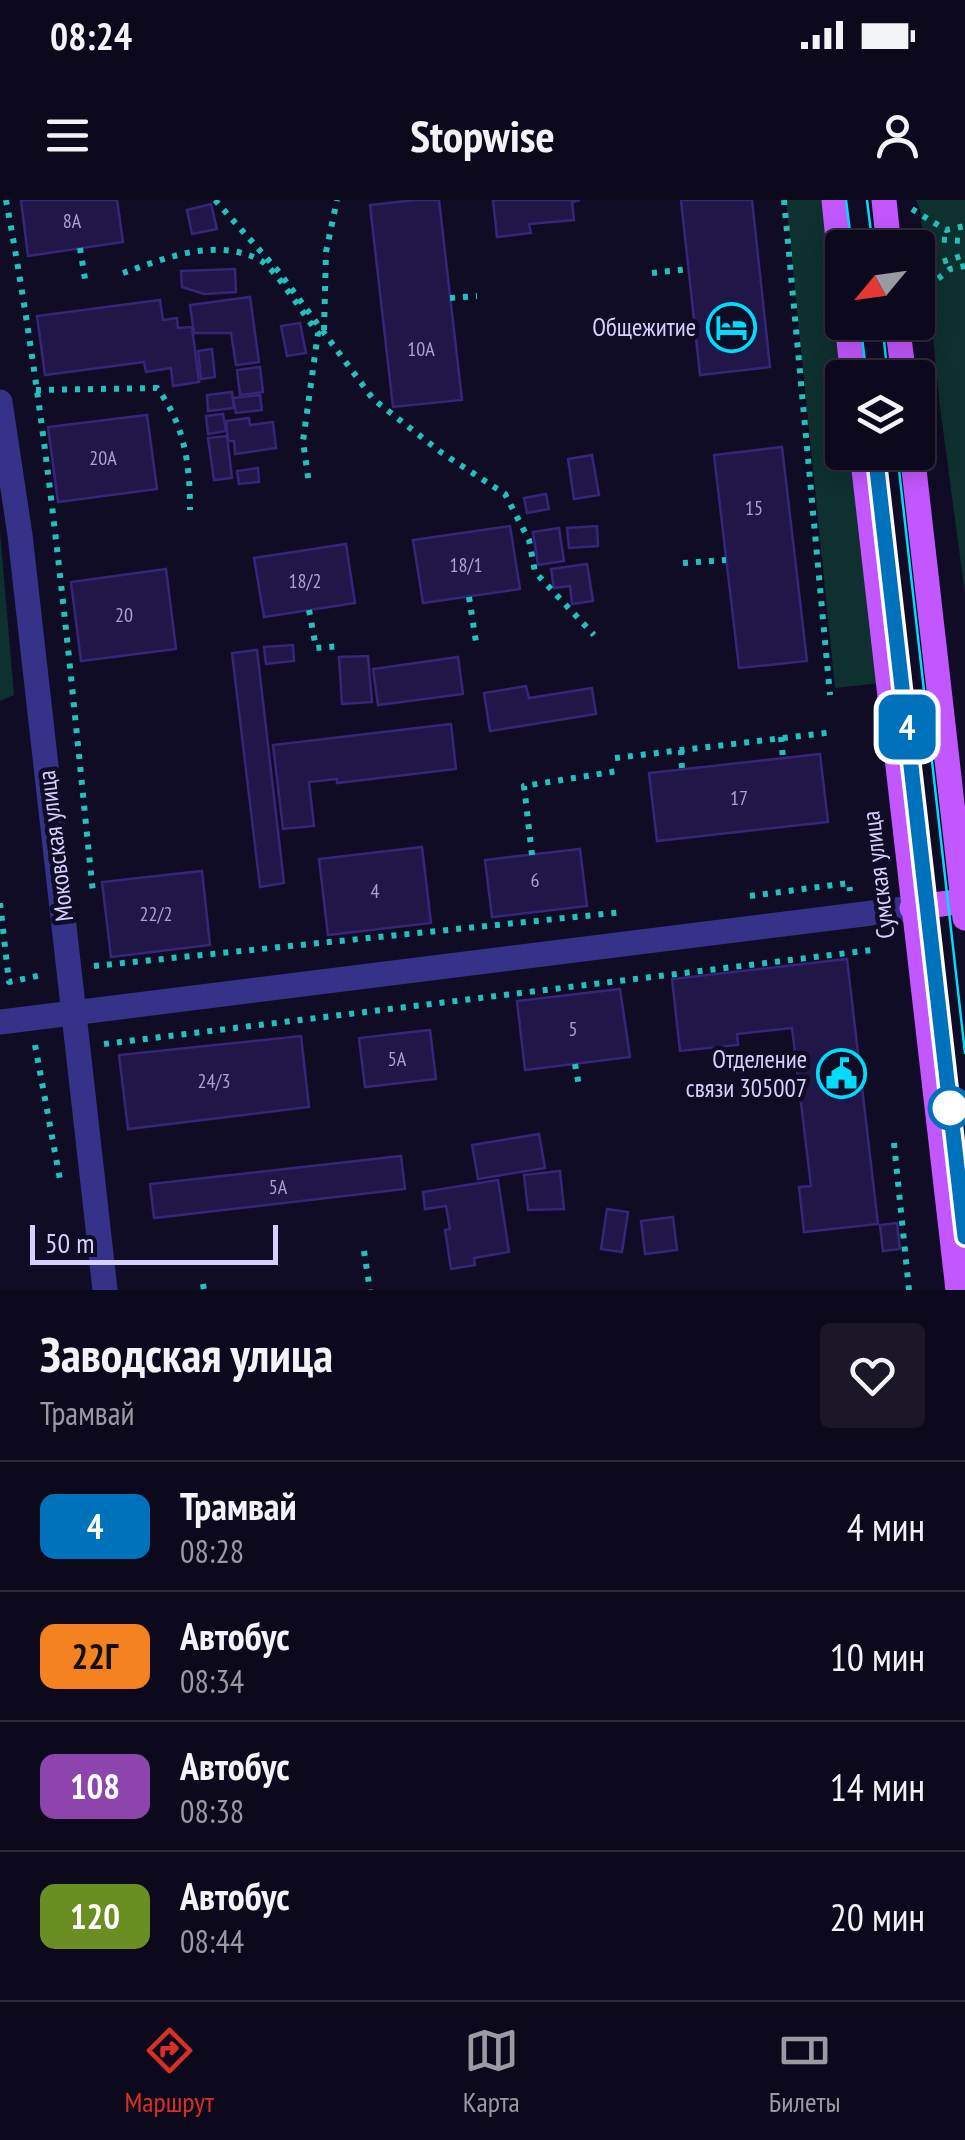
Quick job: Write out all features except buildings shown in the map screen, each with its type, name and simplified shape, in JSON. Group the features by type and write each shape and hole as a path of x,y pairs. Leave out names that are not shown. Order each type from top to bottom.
{"main road":[{"path":"834,200 837,230"},
{"path":"895,203 898,230"},
{"name":"Сумская улица","path":"864,470 958,1290"},
{"path":"912,908 964,906 914,470"}],"street":[{"name":"Моковская улица","path":"0,402 20,536 104,1290"},
{"path":"0,1022 912,908"}],"path":[{"path":"6,200 55,530 94,906"},
{"path":"215,200 230,213 373,399 442,453 506,494 528,540 535,572 594,635"},
{"path":"309,484 302,441 321,332 326,252 337,200"},
{"path":"784,200 830,695"},
{"path":"895,203 946,230 965,226"},
{"path":"935,243 965,241"},
{"path":"80,248 86,279"},
{"path":"123,273 180,253 220,249 262,261 321,332"},
{"path":"935,264 965,255"},
{"path":"935,281 950,268 965,266"},
{"path":"652,273 689,269"},
{"path":"450,298 477,296"},
{"path":"36,390 157,388 171,406 184,436 190,510"},
{"path":"683,563 726,560"},
{"path":"469,596 476,642"},
{"path":"309,610 316,648 342,646"},
{"path":"616,758 834,732"},
{"path":"782,737 783,758"},
{"path":"681,750 682,770"},
{"path":"532,855 524,786 618,771"},
{"path":"737,897 849,883"},
{"path":"0,902 4,971 9,982 45,975"},
{"path":"82,968 626,912"},
{"path":"79,1053 104,1044 872,950"},
{"path":"100,965 104,1008"},
{"path":"33,1020 63,1196"},
{"path":"576,1064 578,1086"},
{"path":"894,1142 909,1290"},
{"path":"364,1251 370,1290"}],"green space":[{"path":"786,200 827,200 830,230 825,230 825,340 843,340 845,360 825,360 825,470 857,470 881,683 835,688"},
{"path":"916,200 965,200 965,594 933,340 935,230 922,230"},
{"path":"0,531 14,695 0,701"}],"tram line":[{"path":"846,200 850,230"},
{"path":"867,200 871,230"},
{"path":"862,340 865,360"},
{"path":"884,340 886,360"},
{"path":"877,470 965,1237"},
{"name":"4","path":"877,470 965,1237"},
{"path":"899,470 965,1053"}],"place":[{"name":"Общежитие","path":"731,327"},
{"name":"Отделение связи 305007","path":"842,1073"}]}
